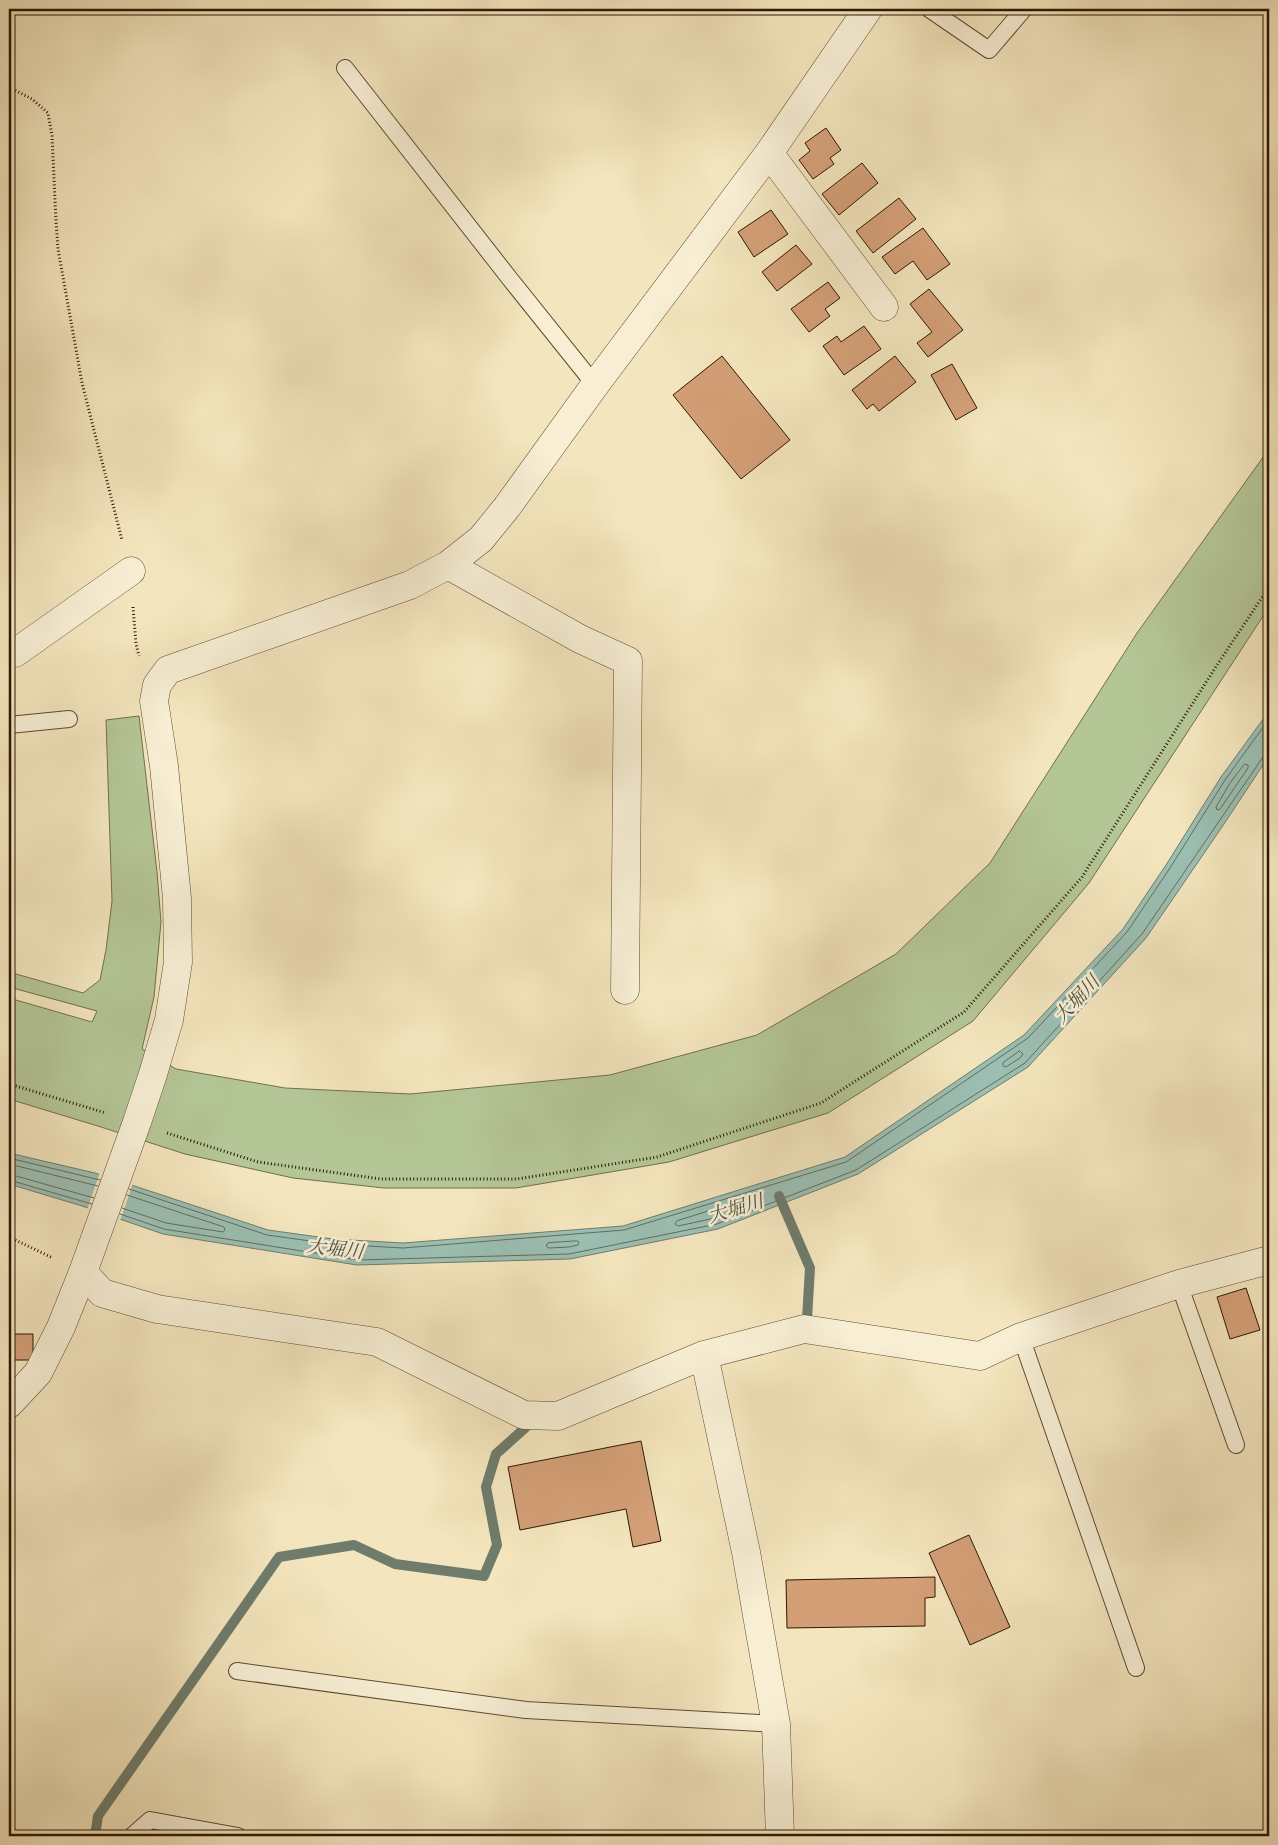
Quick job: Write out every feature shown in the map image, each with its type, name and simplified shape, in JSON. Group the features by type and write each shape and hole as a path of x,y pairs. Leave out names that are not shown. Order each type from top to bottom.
{"street":[{"path":"9,1404 38,1373 61,1327 88,1260 154,1074 169,1020 178,962 178,898 164,766 154,701 157,685 168,670 410,585 448,565 481,539 507,507 595,385 769,153 868,9"},
{"path":"769,153 884,307"},
{"path":"448,565 580,639 628,661 625,990"},
{"path":"9,653 15,653 131,571"},
{"path":"88,1260 102,1293 157,1309 377,1342 524,1415 558,1416 704,1355 804,1329 980,1356 1021,1337 1179,1284 1269,1260"},
{"path":"704,1355 746,1552 776,1724 780,1836"}],"lane":[{"path":"929,9 989,50 1024,9"},
{"path":"344,68 498,265 595,385"},
{"path":"9,724 69,719"},
{"path":"1179,1284 1236,1445"},
{"path":"1021,1337 1136,1668"},
{"path":"237,1671 526,1710 776,1724"},
{"path":"132,1836 150,1820 238,1836"}],"path":[{"path":"9,88 32,99 48,113 52,136 58,249 82,383 117,524 131,571 136,644 140,661 157,685"},
{"path":"9,1084 133,1132 258,1162 381,1179 517,1179 657,1157 821,1103 964,1012 1069,892 1082,877 1269,587"},
{"path":"9,1237 88,1260"}],"green space":[{"path":"1269,449 1269,607 1089,883 973,1021 828,1113 669,1162 516,1188 384,1188 293,1178 185,1154 9,1099 9,998 92,1022 97,1011 9,987 9,972 83,993 100,980 112,901 106,720 139,716 157,872 161,922 154,997 142,1049 176,1069 285,1088 410,1094 610,1075 757,1035 896,954 990,863 1137,633"}],"water":[{"name":"大堀川","path":"1269,711 1269,756 1222,827 1146,938 1028,1067 858,1174 718,1229 570,1259 357,1265 163,1234 82,1206 9,1184 9,1153 95,1173 268,1230 333,1239 403,1243 623,1226 845,1157 1024,1035 1123,929 1221,777"}],"pier":[{"path":"100,1172 133,1183 120,1221 87,1210"}],"building":[{"path":"826,128 841,150 830,158 834,164 813,179 799,160 810,151 805,143"},
{"path":"862,163 878,183 839,215 822,194"},
{"path":"899,198 916,219 873,253 856,231"},
{"path":"771,210 788,234 754,257 738,232"},
{"path":"923,228 950,264 927,280 913,261 895,274 882,257"},
{"path":"796,245 812,264 777,291 762,272"},
{"path":"828,282 840,298 825,309 830,316 809,332 791,309"},
{"path":"929,289 963,330 928,357 917,343 932,332 910,304"},
{"path":"864,326 881,349 844,375 823,346 837,336 841,342"},
{"path":"722,356 790,440 741,479 673,395"},
{"path":"895,356 916,382 879,411 873,404 867,409 852,390"},
{"path":"952,364 977,408 956,420 931,375"},
{"path":"1246,1288 1260,1330 1230,1339 1217,1297"},
{"path":"9,1334 33,1334 33,1360 9,1360"},
{"path":"641,1441 661,1541 633,1547 626,1509 520,1530 508,1467"},
{"path":"969,1535 1010,1627 970,1645 929,1553"},
{"path":"935,1577 935,1597 925,1598 925,1626 787,1628 786,1580"}],"waterway":[{"path":"779,1196 810,1268 807,1319 800,1322"},
{"path":"95,1836 98,1816 279,1557 354,1545 395,1564 484,1576 497,1545 486,1487 496,1454 526,1427"}]}
